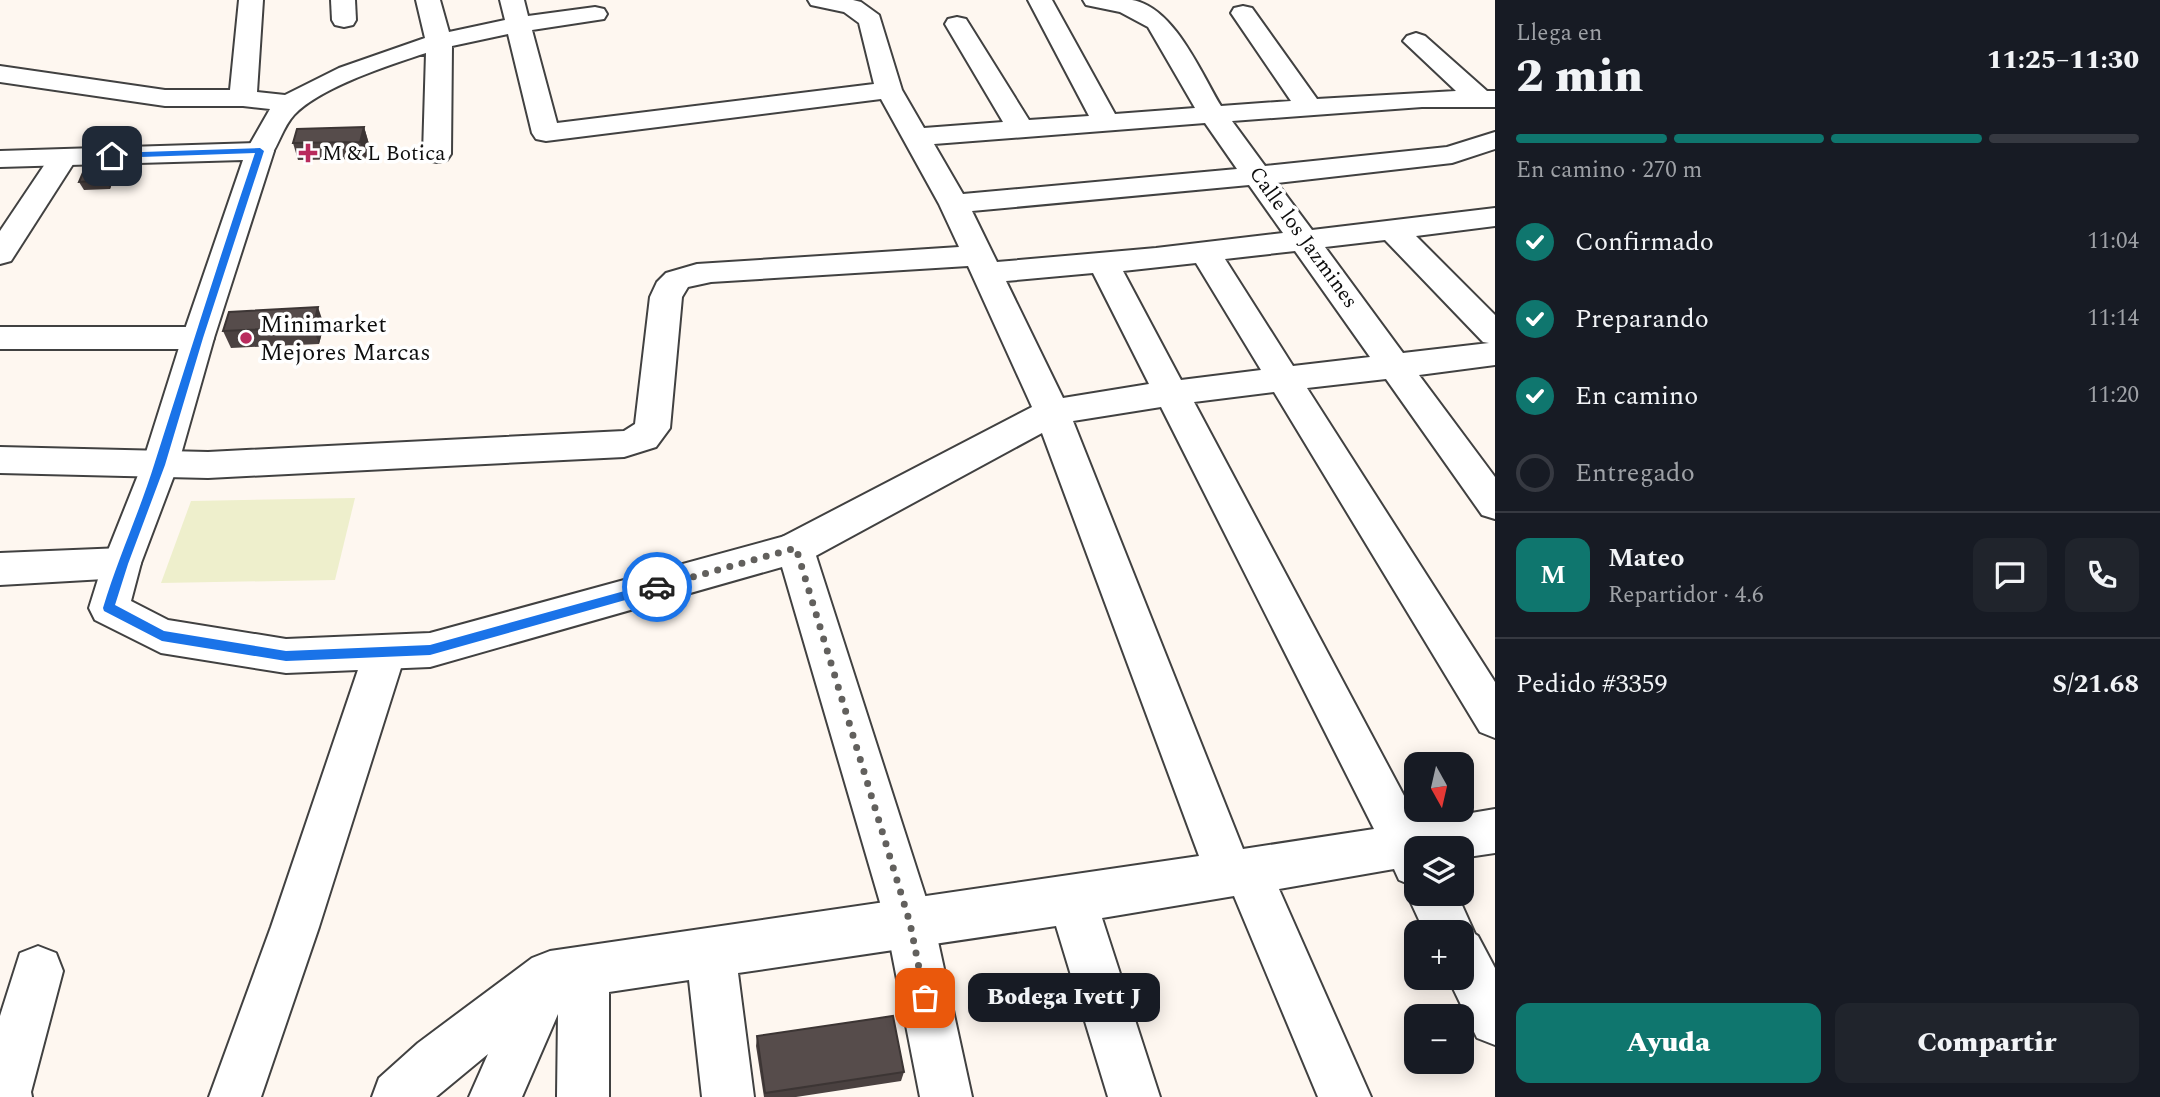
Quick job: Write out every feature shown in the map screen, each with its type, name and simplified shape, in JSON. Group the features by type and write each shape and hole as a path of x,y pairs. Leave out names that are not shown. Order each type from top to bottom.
{"street":[{"path":"243,98 251,0"},
{"path":"428,0 439,43 437,154"},
{"path":"820,0 852,7 870,20 890,90 954,204 1052,412 1238,872 1345,1097"},
{"path":"1040,0 1106,123"},
{"name":"Calle los Jazmines","path":"1095,0 1122,3 1147,13 1158,23 1213,115 1260,176 1495,505"},
{"path":"515,12 546,133 890,90"},
{"path":"595,14 515,12 439,43 348,73 290,104 272,123 260,151 198,338 160,465 122,564 109,608 162,636 286,656 430,650 796,548 1052,412 1170,393 1495,354"},
{"path":"1243,13 1309,107"},
{"path":"957,24 1021,129"},
{"path":"1416,41 1487,99"},
{"path":"0,74 165,98 243,98 290,104"},
{"path":"916,137 1422,99 1487,99"},
{"path":"954,204 1452,155 1495,140"},
{"path":"0,159 260,151"},
{"path":"0,254 63,158"},
{"path":"0,460 160,465 624,444 643,438 652,428 667,290 674,281 687,275 711,272 1103,262 1495,217"},
{"path":"1393,230 1495,334"},
{"path":"1205,252 1495,719"},
{"path":"1103,262 1404,841"},
{"path":"0,338 198,338"},
{"path":"796,548 910,923 946,1097"},
{"path":"0,569 122,564"},
{"path":"234,1097 295,927 385,652"},
{"path":"1474,837 1495,831"},
{"path":"398,1097 436,1060 567,974 1072,901 1238,872 1404,855"},
{"path":"1072,901 1134,1097"},
{"path":"711,953 728,1097"},
{"path":"6,1097 4,1093 38,971"},
{"path":"495,1097 567,974"},
{"path":"567,974 583,1097"},
{"path":"1474,979 1495,1020"}],"green space":[{"path":"355,498 335,580 161,583 191,501"}],"building":[{"path":"364,127 360,142 293,143 297,129"},
{"path":"116,154 106,180 79,182 90,156"},
{"path":"318,307 313,327 223,331 229,312"},
{"path":"893,1016 904,1072 765,1093 757,1036"}],"way so far":[{"path":"657,587 796,548 910,923 925,998"}],"place":[{"name":"M & L Botica","path":"308,153"},
{"name":"Minimarket Mejores Marcas","path":"246,338"},
{"name":"Bodega Ivett J","path":"925,998"}],"route":[{"path":"112,156 260,151 198,338 160,465 122,564 109,608 162,636 286,656 430,650 657,587"}]}
